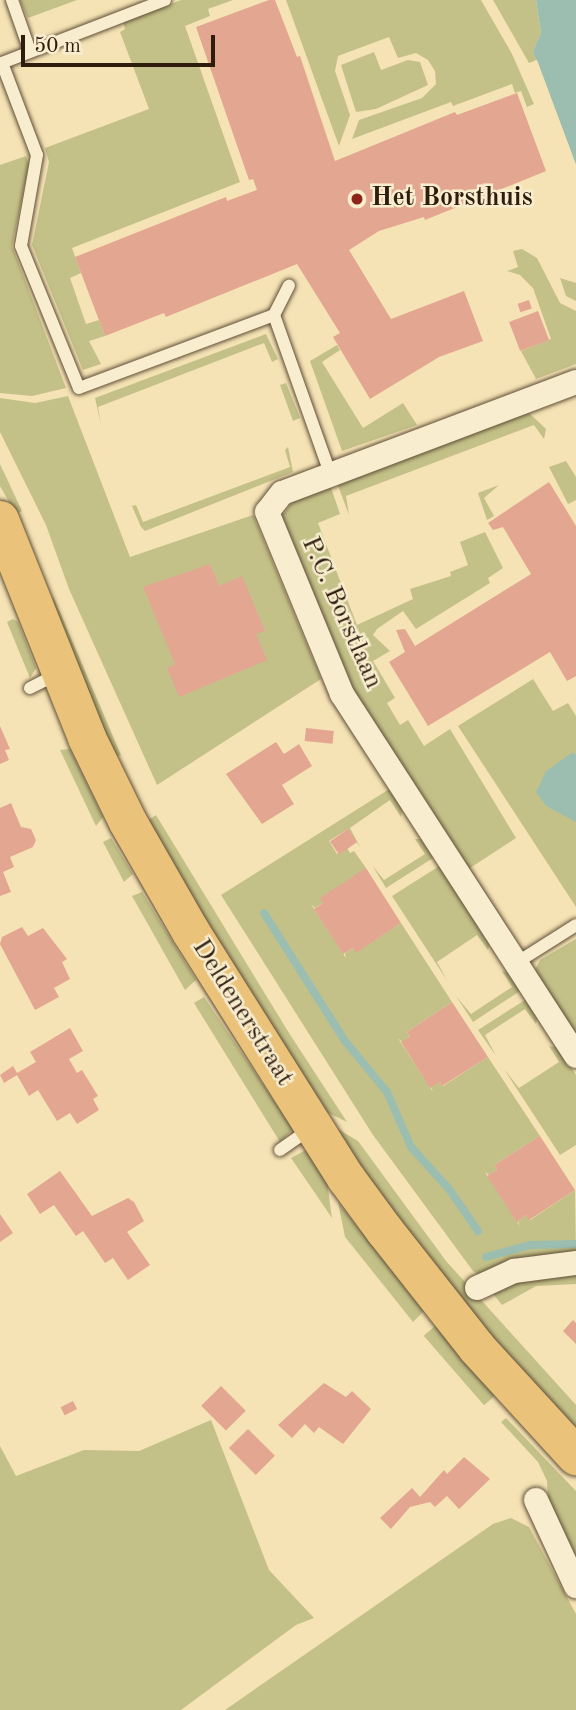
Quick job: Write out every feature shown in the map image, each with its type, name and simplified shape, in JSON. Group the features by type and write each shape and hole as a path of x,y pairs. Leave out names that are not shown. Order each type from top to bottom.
{"main road":[{"name":"Deldenerstraat","path":"2,530 45,680 128,822 314,1127 431,1292 571,1446"}],"street":[{"name":"P.C. Borstlaan","path":"576,382 282,493 267,512 268,523 342,694 576,1056"},
{"path":"477,1288 514,1271 576,1263"},
{"path":"536,1500 576,1586"}],"lane":[{"path":"12,0 30,51"},
{"path":"165,0 2,63 37,155 21,246 79,388 274,315 289,286"},
{"path":"274,315 330,473"},
{"path":"516,963 576,925"},
{"path":"280,1150 314,1127"}],"shaded area":[{"path":"20,0 77,0 28,18"},
{"path":"181,0 233,0 208,9 210,16 185,26 240,182 72,248 81,273 70,278 86,324 99,320 105,336 89,341 101,364 83,370 32,245 49,162 45,148 149,109 120,32 125,29 123,22"},
{"path":"286,0 481,0 512,54 534,104 527,107 521,91 515,93 512,84 453,106 451,102 352,139 359,120 422,98 436,84 435,71 428,60 416,53 398,58 389,37 338,56 335,71 350,115 339,146"},
{"path":"493,0 536,0 541,33 533,51 537,60 529,63"},
{"path":"536,0 576,0 576,165 533,51 541,33"},
{"path":"374,52 381,70 408,60 420,62 428,85 376,109 356,112 341,65"},
{"path":"26,156 29,165 12,246 66,388 32,396 0,393 0,165"},
{"path":"522,249 537,258 560,303 576,311 576,364 536,379 521,351 551,339 533,288 520,275 507,271 518,267 513,251"},
{"path":"560,278 576,283 576,301 566,296"},
{"path":"266,334 278,359 272,362 264,343 98,407 101,425 95,398"},
{"path":"337,345 340,350 322,362 363,428 403,403 417,425 342,451 310,361"},
{"path":"286,383 300,418 293,421 280,385"},
{"path":"68,396 130,557 253,515 321,679 157,785 69,589 46,525 0,432 0,398 35,403"},
{"path":"527,411 546,429 544,439 534,425 346,496 349,515 337,483"},
{"path":"288,447 293,472 145,531 141,527 132,506 136,505 143,522 290,467 285,450"},
{"path":"566,461 576,477 576,500 568,504 549,467"},
{"path":"0,464 22,511 16,514 0,486"},
{"path":"330,485 340,514 318,523 357,625 413,599 410,589 451,576 450,572 468,565 460,542 485,532 503,568 488,578 490,583 416,629 403,611 377,629 373,635 390,651 373,661 395,698 387,703 400,725 408,720 424,746 450,729 516,838 470,868 519,945 342,673 283,531 282,516 294,500"},
{"path":"499,485 484,498 494,516 487,520 478,493"},
{"path":"53,596 121,755 116,757 54,614"},
{"path":"13,619 18,622 36,668 30,678 7,622"},
{"path":"533,679 553,711 568,703 576,716 576,907 458,726"},
{"path":"70,749 103,817 96,826 60,750"},
{"path":"573,752 576,755 576,822 546,806 536,792 546,771"},
{"path":"391,788 403,806 401,817 390,800 350,828 361,849 348,829 329,841 337,854 347,848 350,853 354,851 366,868 323,903 315,908 311,904 346,958 345,953 353,948 356,952 401,923 452,1002 407,1032 410,1036 402,1042 398,1038 433,1092 431,1087 440,1082 443,1086 488,1057 540,1136 494,1165 497,1170 489,1175 485,1172 520,1226 518,1221 526,1215 530,1220 575,1190 576,1253 483,1277 473,1271 373,1135 221,895"},
{"path":"156,815 289,1033 347,1122 316,1107 147,821"},
{"path":"111,838 133,874 124,882 103,842"},
{"path":"415,839 421,839 433,858 386,888 372,865 384,880 425,854"},
{"path":"441,865 490,941 488,950 477,935 437,962 448,982 392,896"},
{"path":"142,892 196,980 185,990 132,896"},
{"path":"576,939 576,1037 535,970 540,960"},
{"path":"502,971 509,973 520,991 473,1022 456,996 471,1014 512,987"},
{"path":"204,997 293,1129 280,1142 194,1003"},
{"path":"525,1000 537,1017 536,1024 525,1009 485,1035 496,1056 478,1030"},
{"path":"549,1046 559,1048 576,1075 576,1145 560,1155 504,1069 519,1088 559,1062"},
{"path":"331,1125 358,1141 446,1261 576,1405 576,1428 471,1316"},
{"path":"306,1150 327,1182 332,1218 291,1158"},
{"path":"338,1202 424,1311 413,1322 345,1237"},
{"path":"576,1267 576,1284 536,1286 502,1305 490,1290"},
{"path":"435,1326 495,1395 484,1405 424,1336"},
{"path":"506,1418 576,1491 576,1565 548,1500 547,1481 538,1462 501,1422"},
{"path":"211,1420 269,1570 314,1618 296,1625 181,1710 0,1710 0,1446 16,1476 84,1450 139,1451"},
{"path":"511,1518 529,1527 576,1614 576,1710 225,1710 493,1524"}],"pier":[{"path":"537,60 576,165 576,168 534,61"}],"building":[{"name":"Het Borsthuis","path":"275,0 297,57 300,56 335,161 455,112 457,115 517,93 546,171 425,220 424,217 379,231 349,250 391,319 464,291 483,341 439,357 370,399 333,337 340,333 297,264 166,317 164,313 105,336 75,257 226,197 227,201 257,190 253,179 249,180 196,27"},
{"path":"529,300 532,309 520,312 518,304"},
{"path":"538,311 549,340 520,351 509,322"},
{"path":"549,482 576,526 576,676 567,681 550,652 428,726 389,662 405,652 396,630 405,629 415,646 531,574 503,527 493,530 488,523"},
{"path":"210,564 219,586 242,576 265,631 256,634 267,660 179,697 167,668 175,664 143,587"},
{"path":"0,726 10,749 5,750 9,760 0,764"},
{"path":"306,728 334,731 332,744 305,741"},
{"path":"276,742 284,754 299,744 312,766 282,785 294,804 262,824 226,774"},
{"path":"11,803 21,827 31,829 36,840 33,847 10,857 14,867 3,872 11,892 0,896 0,808"},
{"path":"348,829 357,842 339,855 330,842"},
{"path":"366,868 401,923 356,953 353,948 343,954 314,909 323,903 320,898"},
{"path":"22,927 28,936 43,928 67,959 62,962 70,979 54,988 59,997 35,1010 0,944 2,937"},
{"path":"452,1002 488,1057 442,1086 440,1082 430,1088 401,1042 410,1036 407,1032"},
{"path":"70,1028 83,1051 69,1059 77,1073 82,1070 98,1096 93,1099 99,1110 77,1124 70,1113 57,1121 38,1090 29,1096 17,1075 4,1083 0,1075 13,1066 17,1073 36,1062 30,1052"},
{"path":"540,1136 575,1190 529,1220 526,1215 517,1222 487,1176 497,1170 494,1165"},
{"path":"60,1171 92,1216 128,1198 134,1202 144,1221 127,1232 150,1265 128,1280 113,1258 105,1263 83,1231 76,1236 54,1205 40,1214 27,1194"},
{"path":"0,1214 13,1233 0,1242"},
{"path":"573,1320 576,1323 576,1344 563,1331"},
{"path":"324,1383 346,1397 352,1391 371,1409 343,1444 319,1427 314,1433 305,1424 292,1438 278,1425"},
{"path":"221,1386 246,1411 226,1431 201,1406"},
{"path":"73,1401 77,1409 65,1415 61,1407"},
{"path":"248,1429 275,1456 256,1475 229,1448"},
{"path":"464,1457 490,1479 459,1509 447,1496 435,1507 430,1502 410,1507 391,1529 380,1518 412,1488 420,1497 444,1470 447,1474"}],"waterway":[{"path":"264,913 345,1041 387,1092 411,1147 449,1189 478,1231"},
{"path":"486,1257 530,1245 576,1244"}],"place":[{"name":"Het Borsthuis","path":"357,199"}]}
